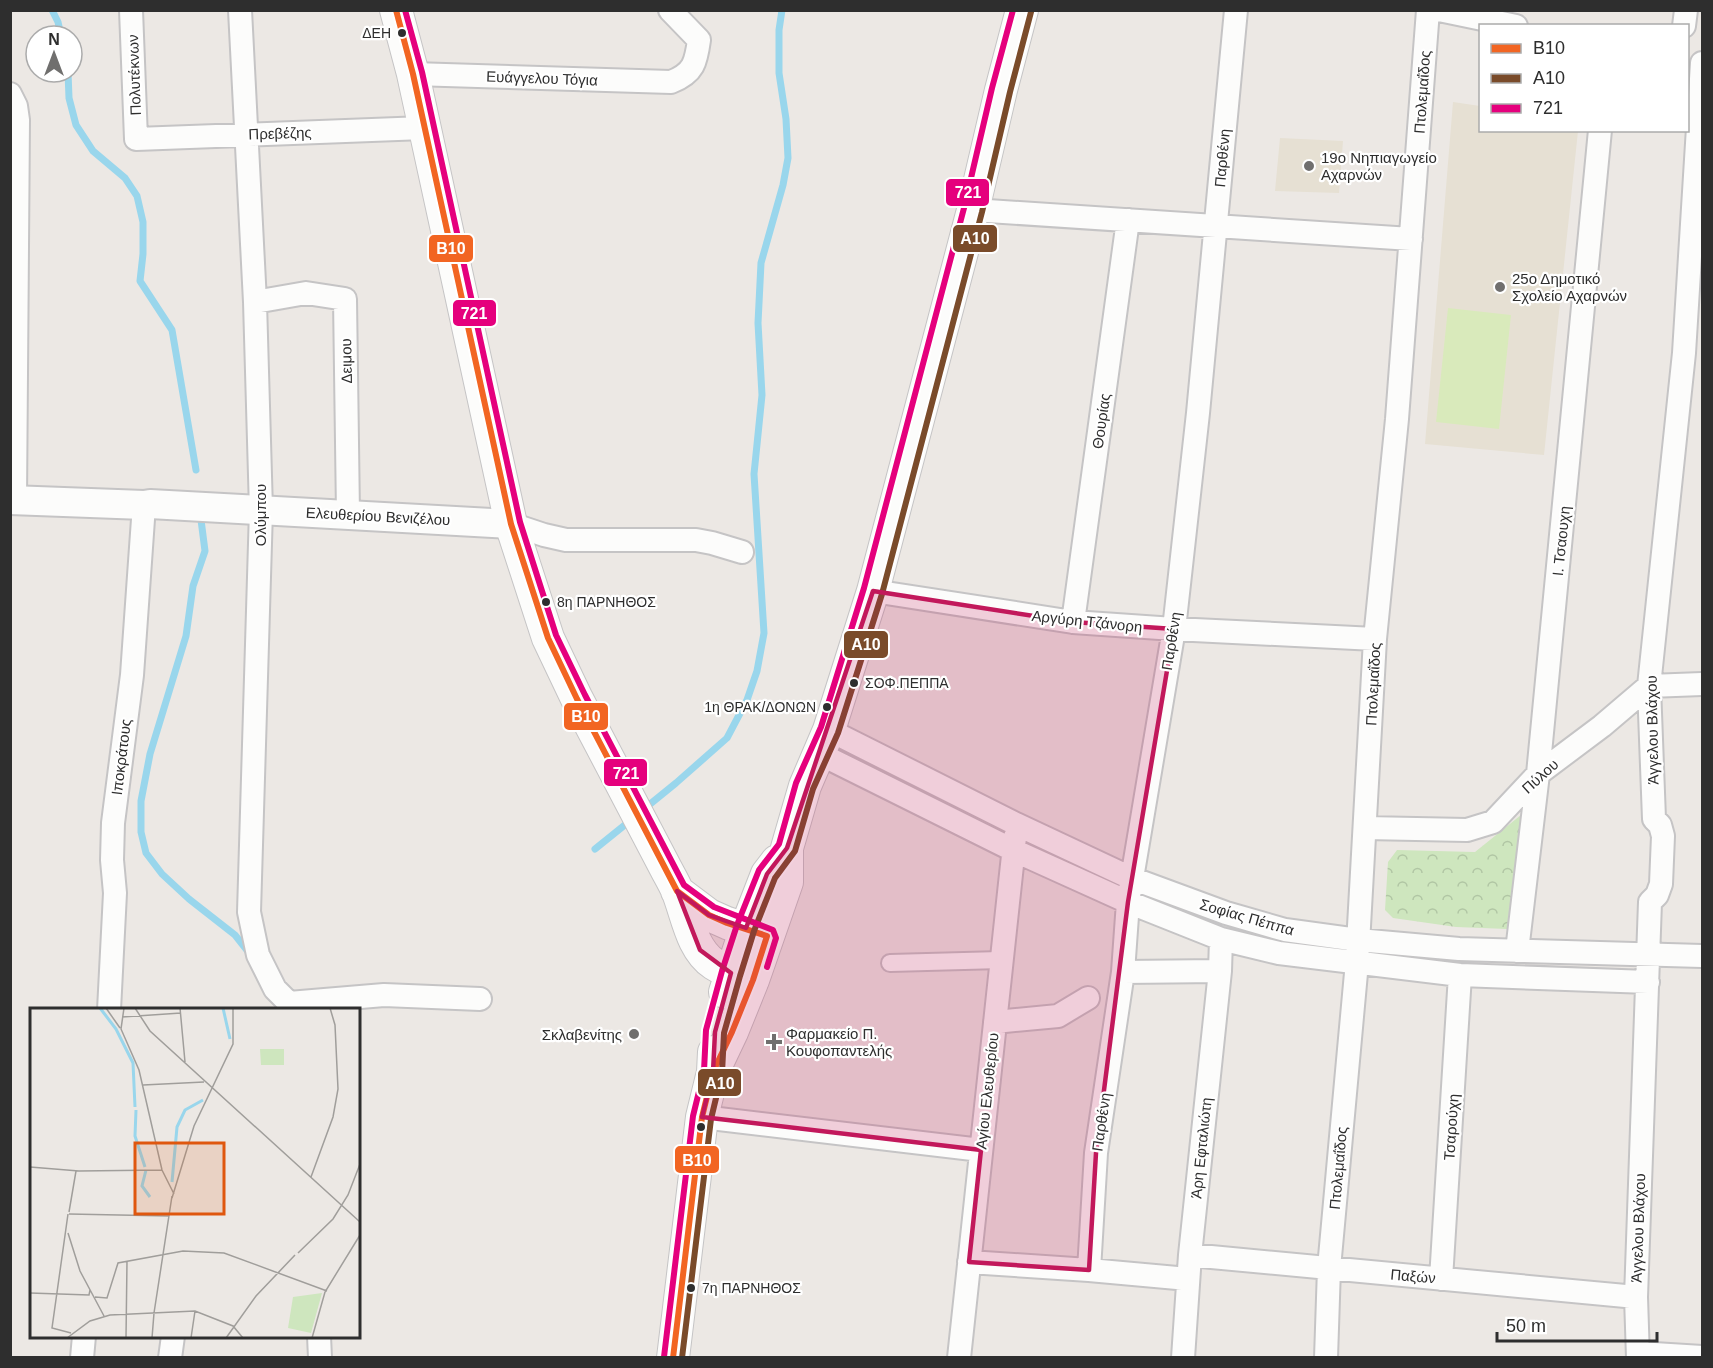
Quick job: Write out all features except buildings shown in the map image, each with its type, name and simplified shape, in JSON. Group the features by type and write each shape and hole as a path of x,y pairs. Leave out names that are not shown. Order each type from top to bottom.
{"main road":[{"path":"396,10 413,74 511,524 548,638 577,699 677,891 700,950 712,963 742,977"},
{"path":"673,1358 702,1118 713,1072 732,1032 742,977 757,932 767,874 787,848 805,786 824,742 873,591 973,210 1022,10"},
{"path":"677,891 709,915 757,932"}],"street":[{"name":"Πολυτέκνων","path":"131,10 136,139"},
{"name":"Ολύμπου","path":"240,10 255,302 261,510 249,912 258,955 275,989 289,1006"},
{"name":"Ευάγγελου Τόγια","path":"413,74 671,82 684,76 696,60 699,40 670,10"},
{"name":"Παρθένη","path":"1089,1270 1096,1153 1123,972 1131,878 1174,629 1198,413 1236,10"},
{"name":"Πτολεμαΐδος","path":"1326,1358 1329,1268 1357,962 1375,639 1397,419 1428,10"},
{"path":"1439,10 1506,24"},
{"name":"Άγγελου Βλάχου","path":"1638,1355 1636,1297 1650,902 1657,895 1660,884 1663,836 1660,825 1654,819 1649,686 1693,353 1702,63"},
{"path":"10,94 16,106 18,120 13,500"},
{"name":"Πρεβέζης","path":"136,139 424,128"},
{"name":"Ι. Τσαουχη","path":"1517,951 1538,774 1600,132"},
{"path":"973,210 1411,239"},
{"name":"Θουρίας","path":"1073,622 1128,220"},
{"name":"Δειμου","path":"255,302 306,293 345,299 348,514"},
{"name":"Ελευθερίου Βενιζέλου","path":"13,500 150,504 511,524 566,540 696,540 742,552"},
{"name":"Ιποκράτους","path":"109,1008 116,892 112,860 113,823 132,675 144,505"},
{"name":"Αργύρη Τζάνορη","path":"873,591 1073,622 1375,639"},
{"path":"1649,686 1702,684"},
{"name":"Πύλου","path":"1365,828 1467,830 1493,822 1538,774 1602,726 1649,686"},
{"name":"Σοφίας Πέππα","path":"824,742 1016,824 1131,878 1226,913 1285,930 1358,940 1460,949 1702,956"},
{"name":"Σοφίας Πέππα","path":"824,742 1013,850 1128,903 1221,939 1279,953 1460,975 1648,982"},
{"name":"Αγίου Ελευθερίου","path":"959,1358 1016,824"},
{"name":"Άρη Εφταλιώτη","path":"1183,1358 1190,1256 1220,971 1221,939"},
{"path":"890,963 1001,960"},
{"path":"1123,972 1220,971"},
{"name":"Τσαρούχη","path":"1441,1279 1460,975"},
{"path":"289,1006 384,995 480,999"},
{"path":"995,1022 1058,1016 1088,998"},
{"path":"702,1118 981,1150"},
{"name":"Παξών","path":"1190,1256 1636,1297"},
{"path":"969,1262 1188,1279"},
{"path":"82,1358 84,1338"},
{"path":"170,1358 173,1338"},
{"path":"319,1338 320,1358"},
{"path":"1638,1355 1702,1357"}],"highlighted area":[{"path":"873,591 1073,622 1174,629 1128,902 1096,1153 1089,1270 969,1262 981,1150 702,1117 713,1072 715,1032 731,973 700,950 677,891 709,915 746,928 767,874 787,848"}],"shaded area":[{"name":"25ο Δημοτικό Σχολείο Αχαρνών","path":"1453,102 1479,106 1479,132 1578,132 1544,455 1425,444"},
{"name":"19ο Νηπιαγωγείο Αχαρνών","path":"1280,138 1343,141 1339,193 1275,191"}],"green space":[{"path":"1448,308 1511,315 1499,429 1436,422"},
{"path":"1521,815 1507,929 1456,927 1393,918 1385,910 1388,862 1397,850 1475,852"}],"waterway":[{"path":"52,10 58,24"},
{"path":"644,809 727,738 747,700 757,671 764,633 754,474 762,395 758,323 761,263 783,185 788,158 786,119 779,73 779,30 782,10"},
{"path":"68,84 69,98 76,125 93,151 125,178 137,196 143,222 140,281 172,330 196,470"},
{"path":"200,512 205,551 193,586 186,636 150,754 141,801 141,832 146,853 162,874 189,899 235,935 250,954"},
{"path":"595,849 631,820"}],"transit line":[{"name":"Β10","path":"396,10 413,74 511,524 548,638 577,699 677,891 709,915 767,936 753,980 713,1072 702,1117 673,1358"},
{"name":"721","path":"405,10 422,72 520,522 556,635 684,885 714,907 773,930 776,938 767,967"},
{"name":"721","path":"664,1357 693,1116 704,1071 706,1030 737,925 759,870 779,844 796,783 821,727 864,588 964,208 1013,10"},
{"name":"Α10","path":"682,1358 711,1119 722,1073 724,1033 754,931 775,878 795,851 813,789 838,733 882,594 982,212 1031,12"}],"place":[{"name":"ΔΕΗ","path":"402,33"},
{"name":"19ο Νηπιαγωγείο Αχαρνών","path":"1309,166"},
{"name":"25ο Δημοτικό Σχολείο Αχαρνών","path":"1500,287"},
{"name":"8η ΠΑΡΝΗΘΟΣ","path":"546,602"},
{"name":"ΣΟΦ.ΠΕΠΠΑ","path":"854,683"},
{"name":"1η ΘΡΑΚ/ΔΟΝΩΝ","path":"827,707"},
{"name":"Σκλαβενίτης","path":"634,1034"},
{"name":"Φαρμακείο Π. Κουφοπαντελής","path":"774,1042"},
{"name":"7η ΠΑΡΝΗΘΟΣ","path":"691,1288"}]}
